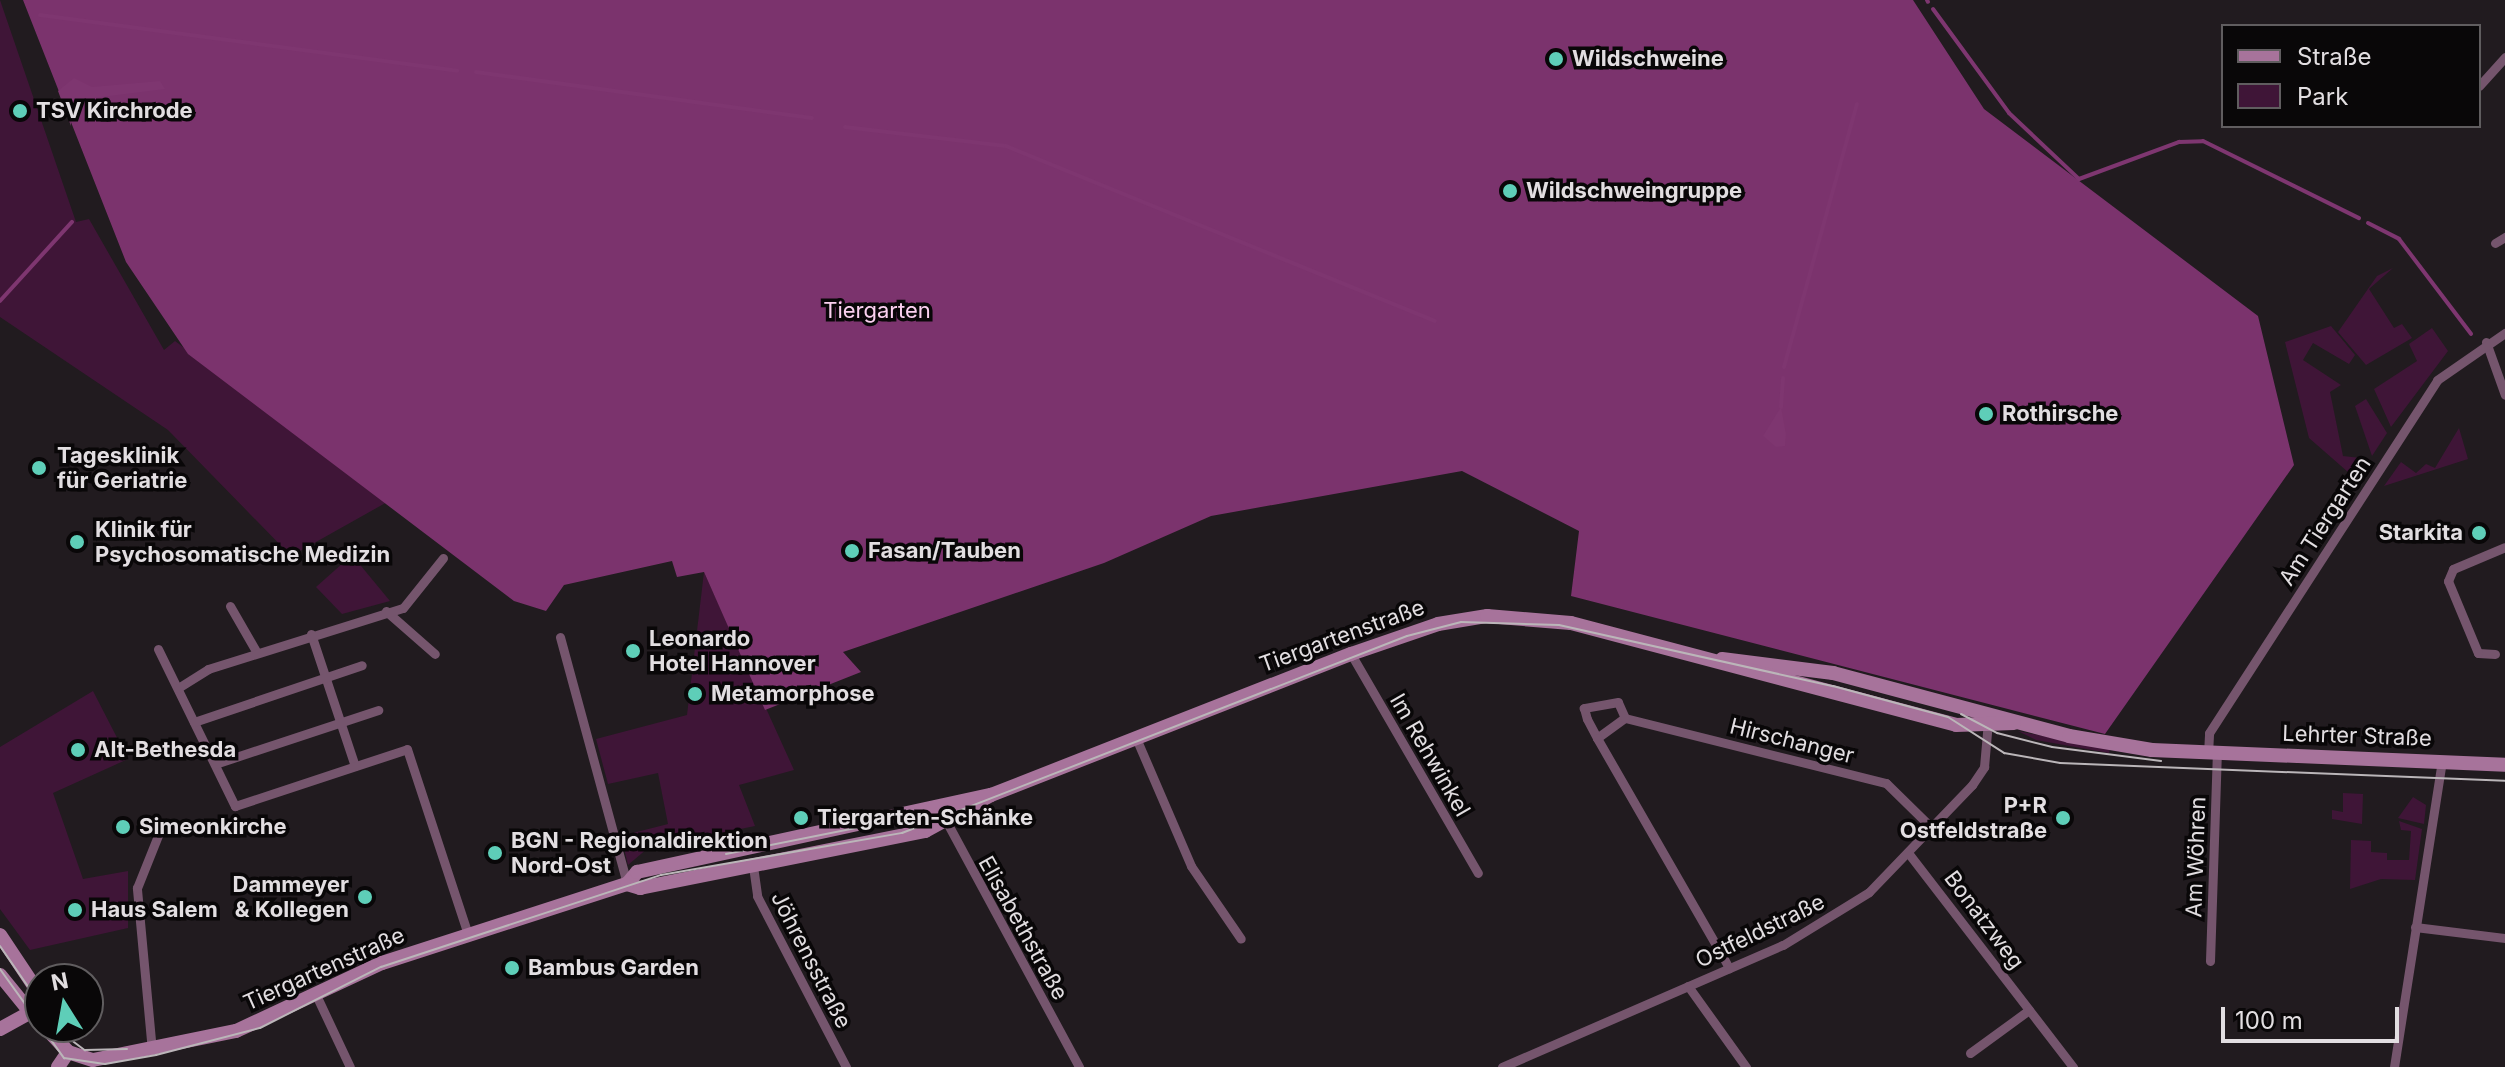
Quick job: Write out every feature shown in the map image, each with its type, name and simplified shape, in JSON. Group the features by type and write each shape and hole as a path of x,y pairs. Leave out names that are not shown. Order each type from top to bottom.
{"main road":[{"name":"Tiergartenstraße","path":"627,884 640,888 946,822 991,795 1351,654 1438,624 1511,615 1722,659 1833,673 1988,721 2212,754"},
{"name":"Lehrter Straße","path":"2212,754 2505,765"},
{"name":"Tiergartenstraße","path":"68,1052 93,1060 152,1051 258,1024 382,963 627,884 637,872 991,795"},
{"path":"0,935 24,971"},
{"path":"0,975 24,1011"},
{"path":"0,1029 24,1017"},
{"path":"58,1067 68,1052 60,1043"}],"street":[{"path":"2481,84 2505,57"},
{"path":"2495,243 2505,237"},
{"name":"Am Tiergarten","path":"2212,754 2209,733 2437,380 2486,342 2505,333"},
{"path":"2486,342 2505,395"},
{"path":"2495,654 2478,653 2448,581 2453,569 2505,547"},
{"path":"178,688 257,653 403,608 443,558"},
{"path":"230,606 257,653"},
{"path":"386,611 435,654"},
{"path":"311,634 355,766"},
{"path":"560,637 627,884"},
{"path":"158,649 235,806 407,749 468,935"},
{"name":"Im Rehwinkel","path":"1351,654 1478,873"},
{"path":"194,722 362,665"},
{"name":"Hirschanger","path":"1729,968 1597,738 1584,708 1618,702 1625,718 1886,783 1933,829"},
{"path":"215,764 378,710"},
{"path":"1597,738 1625,718"},
{"name":"Ostfeldstraße","path":"1502,1067 1829,921 1909,854 1984,767 1988,721"},
{"path":"1136,738 1191,866 1241,939"},
{"name":"Am Wöhren","path":"2210,961 2212,754"},
{"path":"2394,1067 2442,762"},
{"name":"Elisabethstraße","path":"939,805 1079,1067"},
{"path":"152,1051 137,888 161,828"},
{"name":"Bonatzweg","path":"1909,854 2073,1067"},
{"name":"Jöhrensstraße","path":"753,866 757,896 846,1067"},
{"path":"2415,927 2505,938"},
{"path":"1688,986 1746,1067"},
{"path":"317,997 350,1067"},
{"path":"1970,1053 2029,1010"}],"green space":[{"path":"0,0 76,222 89,219 164,350 175,341 389,501 291,556 168,430 0,317"},
{"name":"Tiergarten","path":"23,0 1913,0 1984,109 2258,316 2294,465 2105,734 1571,596 1579,531 1462,471 1211,516 1104,563 843,652 861,672 765,710 704,572 677,577 672,561 564,585 546,611 514,601 188,354 126,262"},
{"path":"2393,268 2369,289 2394,328 2402,324 2412,338 2366,365 2338,332 2377,276"},
{"path":"2331,326 2355,355 2349,364 2313,343 2303,360 2341,385 2330,392 2343,456 2370,459 2356,479 2309,438 2285,342"},
{"path":"2432,328 2448,351 2391,427 2374,389 2417,361 2409,344"},
{"path":"2366,399 2387,433 2372,456 2355,406"},
{"path":"2459,428 2468,459 2384,486 2401,462 2416,473 2426,464 2435,468"},
{"path":"352,555 390,601 342,614 316,587"},
{"path":"704,572 794,770 739,785 755,826 648,848 628,865 621,836 668,824 658,773 608,784 596,739 687,715"},
{"path":"93,691 128,759 53,793 83,879 128,871 128,928 30,950 0,909 0,747"},
{"path":"2018,731 2110,749 2109,753 2036,740"},
{"path":"2343,793 2363,794 2362,824 2332,819 2332,810 2343,812"},
{"path":"2413,797 2426,805 2424,824 2398,818"},
{"path":"2399,821 2422,829 2415,880 2381,879 2350,889 2351,840 2371,841 2371,852 2387,853 2387,860 2409,860 2411,831 2401,830"}],"shaded area":[{"path":"74,78 92,87 160,81 165,89 85,99 70,106 71,126 58,91"},
{"path":"1781,407 1785,446 1776,447 1763,436"}],"waterway":[{"path":"1933,9 2009,113 2079,179 2179,142 2203,141 2359,218"},
{"path":"40,15 457,71"},
{"path":"476,72 812,118"},
{"path":"1784,367 1857,104"},
{"path":"845,127 1006,146 1435,321"},
{"path":"0,301 72,222"},
{"path":"2368,223 2399,239 2471,334"},
{"path":"1781,407 1783,378"}],"tram line":[{"path":"0,969 64,1058 105,1064 156,1055 260,1028 381,967 661,875 902,833 1407,636 1461,622 1559,625 1833,686 1948,717 2004,753 2060,763 2505,781"},
{"path":"1961,714 1997,733 2052,747 2161,761"},
{"path":"726,854 922,815"},
{"path":"0,946 24,981"},
{"path":"76,1043 85,1050 127,1049"}],"place":[{"name":"Wildschweine","path":"1556,59"},
{"name":"TSV Kirchrode","path":"20,111"},
{"name":"Wildschweingruppe","path":"1510,191"},
{"name":"Rothirsche","path":"1986,414"},
{"name":"Tagesklinik für Geriatrie","path":"39,468"},
{"name":"Starkita","path":"2479,533"},
{"name":"Klinik für Psychosomatische Medizin","path":"77,542"},
{"name":"Fasan/Tauben","path":"852,551"},
{"name":"Leonardo Hotel Hannover","path":"633,651"},
{"name":"Metamorphose","path":"695,694"},
{"name":"Alt-Bethesda","path":"78,750"},
{"name":"Tiergarten-Schänke","path":"801,818"},
{"name":"P+R Ostfeldstraße","path":"2063,818"},
{"name":"Simeonkirche","path":"123,827"},
{"name":"BGN - Regionaldirektion Nord-Ost","path":"495,853"},
{"name":"Dammeyer & Kollegen","path":"365,897"},
{"name":"Haus Salem","path":"75,910"},
{"name":"Bambus Garden","path":"512,968"}]}
